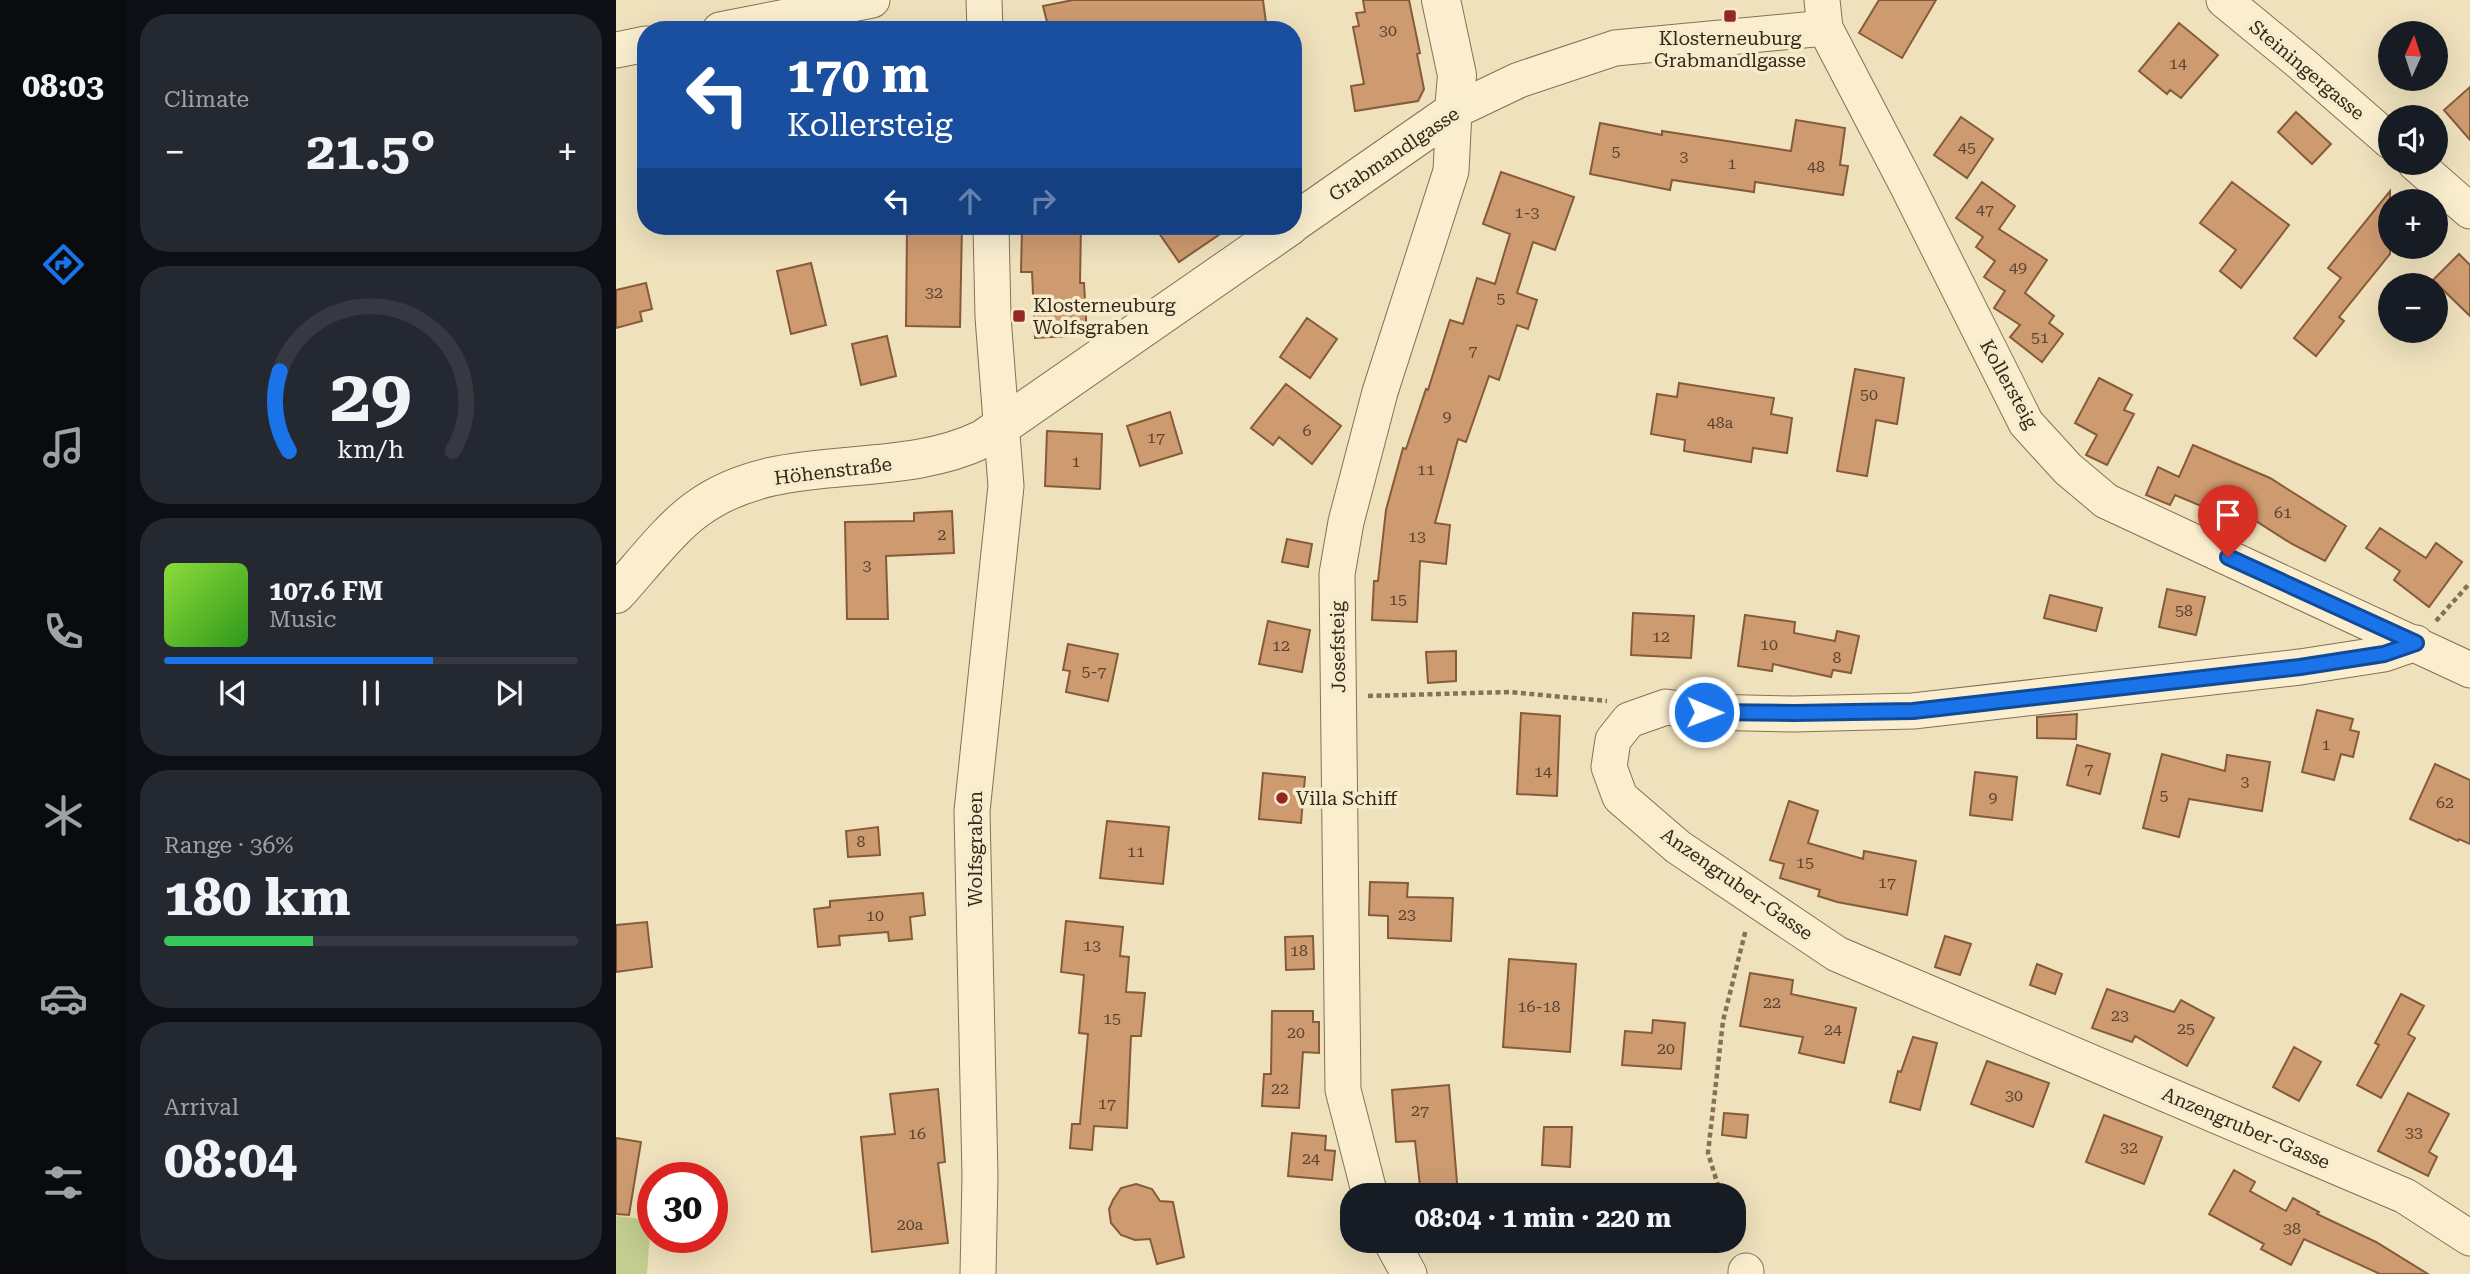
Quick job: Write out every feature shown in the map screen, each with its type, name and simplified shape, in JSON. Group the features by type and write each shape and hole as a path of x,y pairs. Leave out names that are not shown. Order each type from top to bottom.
{"street":[{"path":"766,21 872,0"},
{"path":"984,0 985,21"},
{"path":"1441,0 1457,75 1454,111"},
{"name":"Steiningergasse","path":"2224,0 2378,130"},
{"name":"Grabmandlgasse","path":"1302,218 1454,111 1519,80 1615,48 1823,14"},
{"name":"Kollersteig","path":"1823,14 2026,423 2067,469 2106,501 2470,670"},
{"path":"616,50 637,46"},
{"name":"Josefsteig","path":"1367,1183 1343,1090 1337,574 1346,522 1380,392 1451,171 1454,111"},
{"path":"2429,175 2470,211"},
{"name":"Wolfsgraben","path":"978,1274 980,1176 972,811 1006,486 993,317 991,235"},
{"name":"Grabmandlgasse","path":"1002,426 1278,235"},
{"name":"Höhenstraße","path":"616,594 696,509 723,494 783,473 907,462 933,457 959,450 1002,426"},
{"path":"1629,720 1666,707 1704,712 1913,711 2300,667 2384,654 2416,643"},
{"name":"Anzengruber-Gasse","path":"1629,720 1613,740 1609,767 1620,797 1678,847 1838,954 2405,1196 2470,1238"},
{"path":"1398,1253 1409,1274"}],"path":[{"path":"2416,643 2470,583"},
{"path":"1365,696 1509,692 1605,699 1629,720"},
{"path":"1717,1183 1707,1153 1723,1021 1754,898"}],"green space":[{"path":"616,1216 637,1218 637,1253 649,1253 647,1274 616,1274"}],"building":[{"path":"1073,0 1263,0 1266,21 1047,21 1043,6"},
{"path":"1363,0 1409,0 1424,89 1418,101 1355,111 1351,86 1364,84 1353,27 1359,26 1356,13 1365,12"},
{"path":"1879,0 1936,0 1902,58 1859,33"},
{"path":"2179,23 2218,55 2181,98 2170,90 2167,94 2139,71"},
{"path":"2470,87 2470,140 2448,115 2448,106"},
{"path":"2296,112 2331,144 2312,164 2278,132"},
{"path":"1961,117 1993,139 1967,178 1934,155"},
{"path":"1796,120 1845,128 1840,165 1848,166 1843,195 1755,182 1754,192 1672,180 1670,190 1590,174 1600,123 1662,135 1662,131 1791,151"},
{"path":"1501,172 1574,197 1555,250 1533,242 1517,293 1537,300 1528,329 1517,325 1499,380 1489,376 1466,442 1458,439 1435,523 1450,525 1446,564 1420,561 1417,622 1372,620 1374,581 1378,581 1386,510 1403,448 1406,449 1426,389 1428,390 1450,320 1463,324 1477,278 1495,284 1510,234 1483,224"},
{"path":"1982,182 2015,206 1999,229 2047,260 2025,293 2054,316 2049,323 2063,334 2042,362 2010,337 2020,325 1994,308 2005,291 1984,277 1995,261 1976,247 1983,237 1956,218"},
{"path":"2232,182 2289,225 2241,288 2220,271 2236,250 2200,223"},
{"path":"2378,206 2378,259 2386,259 2339,317 2344,321 2316,356 2294,338 2341,278 2328,268"},
{"path":"907,235 962,235 960,327 906,326"},
{"path":"1022,235 1081,235 1080,283 1084,283 1087,335 1035,338 1032,272 1021,272"},
{"path":"1160,235 1219,235 1179,262"},
{"path":"2459,254 2470,265 2470,316 2448,295 2448,273 2440,273"},
{"path":"811,263 826,325 791,334 777,271"},
{"path":"646,283 652,309 640,312 642,321 616,328 616,290"},
{"path":"1307,318 1337,339 1310,378 1280,357"},
{"path":"887,336 896,376 861,385 852,344"},
{"path":"1855,369 1904,378 1897,424 1876,420 1867,476 1837,471"},
{"path":"2099,378 2132,395 2124,410 2134,414 2107,465 2086,455 2097,435 2075,423"},
{"path":"1679,383 1774,398 1771,414 1792,418 1787,453 1753,448 1751,462 1684,451 1685,440 1651,434 1657,394 1677,397"},
{"path":"1286,384 1341,426 1312,464 1279,437 1273,445 1251,428"},
{"path":"1170,412 1182,453 1140,466 1127,426"},
{"path":"1047,431 1102,434 1100,489 1045,486"},
{"path":"2193,445 2270,478 2346,526 2325,561 2292,544 2223,500 2218,513 2175,495 2170,505 2146,495 2158,467 2179,477"},
{"path":"952,511 954,553 886,556 888,619 847,619 845,522 914,521 914,513"},
{"path":"2380,528 2426,558 2436,543 2462,562 2429,607 2394,580 2400,571 2366,548"},
{"path":"1287,539 1312,544 1308,567 1282,562"},
{"path":"2167,589 2205,597 2196,635 2159,627"},
{"path":"2050,595 2102,608 2096,631 2044,618"},
{"path":"1633,613 1694,616 1691,658 1631,655"},
{"path":"1745,615 1795,622 1794,633 1835,641 1837,631 1859,636 1851,673 1833,670 1831,677 1773,664 1772,671 1738,666"},
{"path":"1268,621 1310,630 1302,672 1259,664"},
{"path":"1068,644 1118,654 1108,701 1066,692 1070,671 1063,670"},
{"path":"1456,651 1456,681 1428,683 1426,652"},
{"path":"2317,710 2353,719 2350,730 2359,732 2353,757 2341,754 2334,780 2302,772"},
{"path":"1521,713 1560,716 1557,796 1517,794"},
{"path":"2077,714 2076,739 2037,738 2037,717"},
{"path":"2077,745 2110,754 2100,794 2067,785"},
{"path":"2162,754 2225,771 2227,755 2270,762 2262,811 2189,799 2179,837 2143,828"},
{"path":"2435,764 2470,780 2470,844 2410,819"},
{"path":"1975,772 2017,777 2012,820 1970,815"},
{"name":"Villa Schiff","path":"1263,773 1305,777 1301,823 1259,819"},
{"path":"1789,801 1818,811 1808,843 1863,859 1864,851 1916,861 1907,915 1837,902 1818,896 1820,890 1780,878 1784,864 1770,860"},
{"path":"1107,821 1169,827 1163,884 1100,878"},
{"path":"878,827 880,855 848,857 846,831"},
{"path":"1370,882 1408,883 1407,897 1453,898 1451,941 1388,938 1388,916 1369,915"},
{"path":"923,893 925,915 910,917 912,939 889,941 888,932 839,936 840,945 818,947 814,909 830,907 830,901"},
{"path":"1066,921 1123,927 1120,956 1129,957 1126,992 1145,993 1141,1036 1131,1036 1127,1128 1094,1126 1092,1150 1070,1148 1072,1124 1080,1124 1088,1034 1079,1033 1084,975 1061,972"},
{"path":"647,922 652,967 616,972 616,925"},
{"path":"1313,936 1314,969 1286,970 1285,937"},
{"path":"1945,936 1971,944 1960,975 1935,967"},
{"path":"1509,959 1576,964 1570,1052 1503,1047"},
{"path":"2037,964 2062,974 2055,994 2030,985"},
{"path":"1750,973 1793,980 1791,994 1856,1008 1844,1063 1799,1053 1803,1037 1740,1026"},
{"path":"2107,989 2174,1012 2181,1000 2214,1018 2187,1066 2135,1036 2132,1042 2092,1028"},
{"path":"2401,994 2424,1006 2408,1034 2415,1038 2381,1098 2357,1085 2379,1045 2375,1043"},
{"path":"1272,1011 1313,1011 1313,1022 1319,1022 1319,1053 1303,1052 1299,1108 1262,1106 1264,1074 1271,1074"},
{"path":"1653,1020 1685,1023 1681,1069 1622,1065 1625,1031 1652,1033"},
{"path":"1913,1037 1937,1043 1920,1110 1890,1102 1898,1071 1901,1072"},
{"path":"2294,1047 2321,1062 2299,1101 2273,1087"},
{"path":"1987,1061 2049,1083 2033,1127 1971,1104"},
{"path":"1449,1085 1457,1183 1420,1183 1415,1141 1396,1142 1392,1090"},
{"path":"938,1089 945,1162 938,1163 948,1243 872,1252 861,1137 895,1134 890,1094"},
{"path":"2408,1093 2449,1114 2429,1152 2437,1157 2428,1176 2378,1151"},
{"path":"1724,1113 1748,1115 1746,1138 1722,1135"},
{"path":"2104,1115 2162,1137 2144,1184 2086,1162"},
{"path":"1544,1127 1572,1127 1570,1167 1542,1165"},
{"path":"1292,1133 1326,1136 1325,1150 1335,1151 1332,1180 1288,1176"},
{"path":"616,1138 641,1142 629,1215 616,1214"},
{"path":"2234,1170 2255,1182 2250,1191 2286,1211 2293,1198 2319,1212 2317,1214 2376,1242 2428,1274 2380,1274 2304,1239 2291,1265 2261,1249 2264,1244 2209,1214"},
{"path":"1136,1184 1152,1189 1160,1201 1173,1202 1184,1257 1157,1264 1150,1239 1135,1240 1121,1235 1111,1223 1109,1209 1113,1200 1121,1188"}],"place":[{"name":"Klosterneuburg Grabmandlgasse","path":"1730,16"},
{"name":"Klosterneuburg Wolfsgraben","path":"1019,316"},
{"name":"Villa Schiff","path":"1282,798"}],"route":[{"path":"1704,712 1913,711 2300,667 2384,654 2416,643 2228,557"}]}
